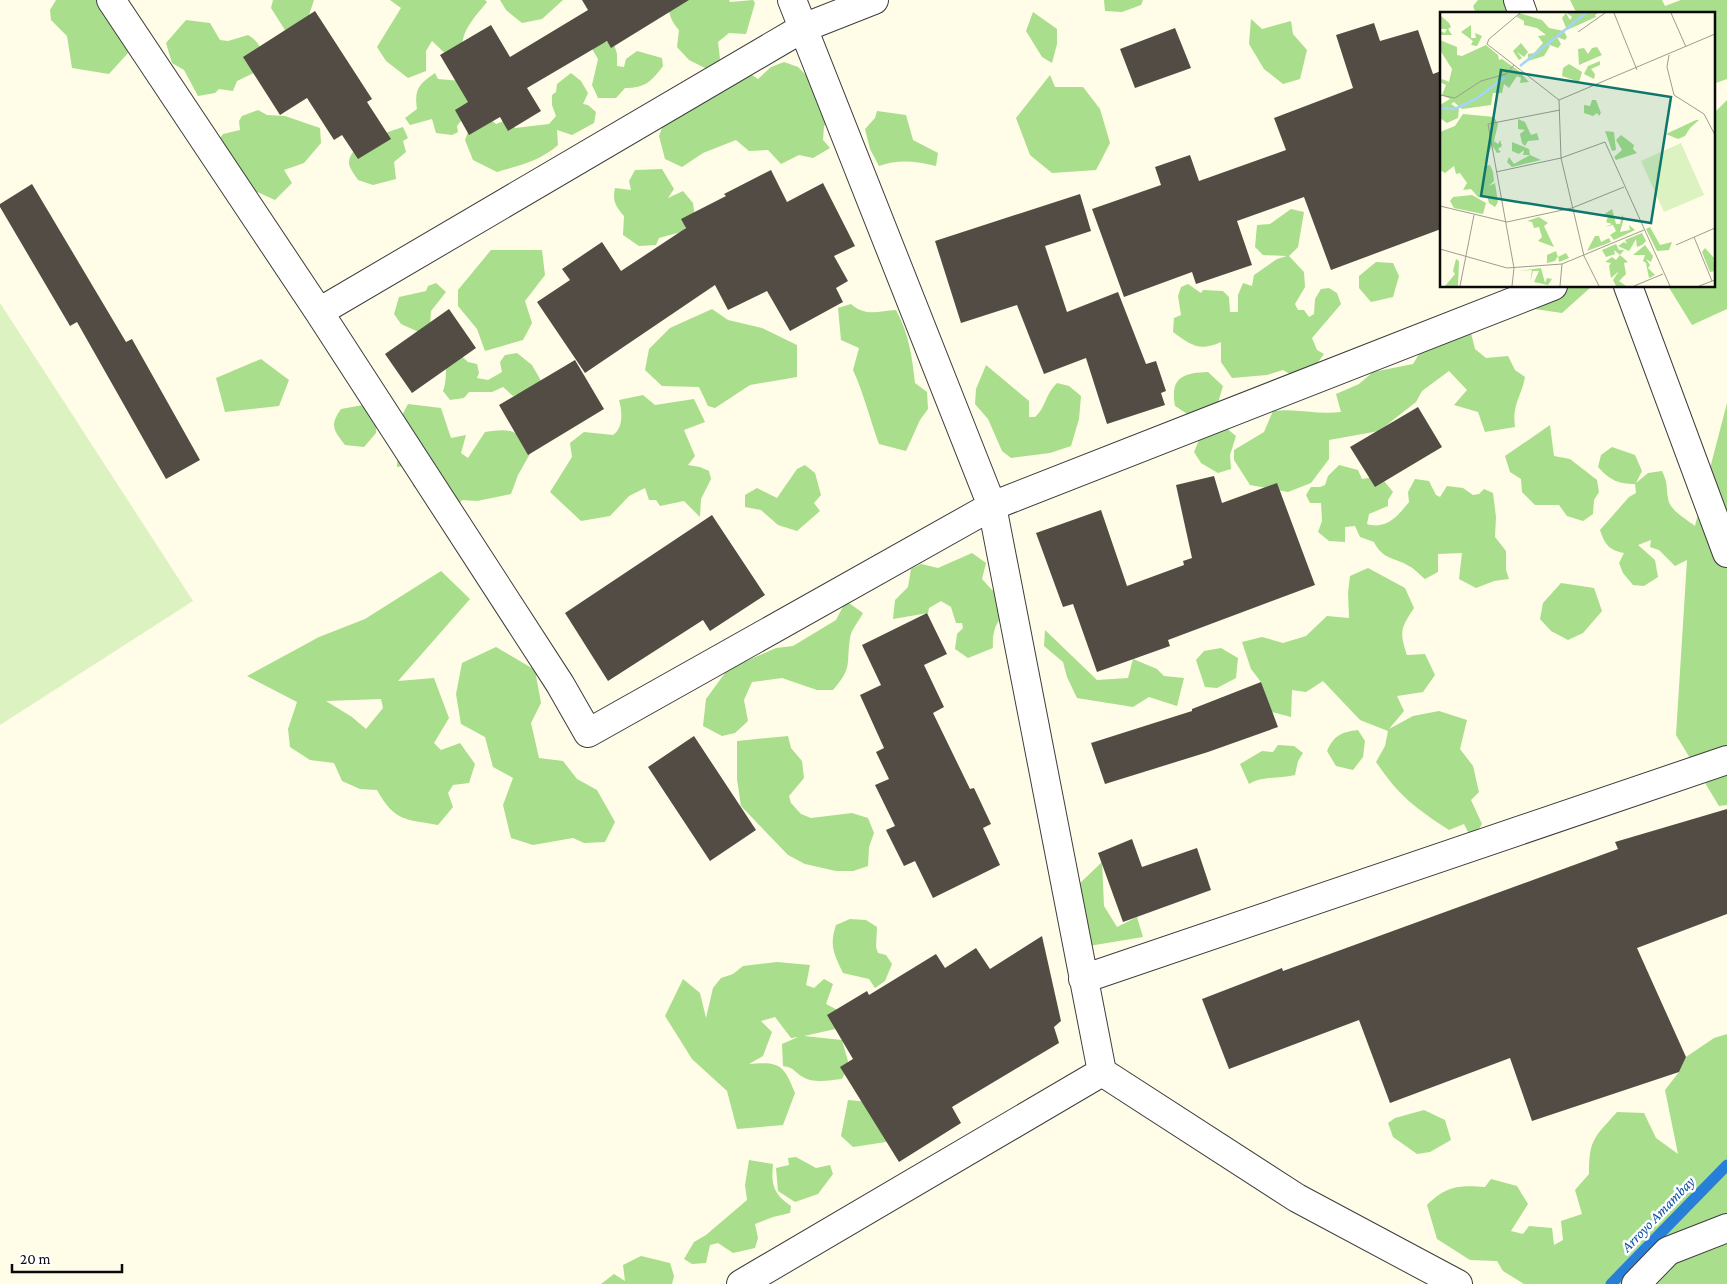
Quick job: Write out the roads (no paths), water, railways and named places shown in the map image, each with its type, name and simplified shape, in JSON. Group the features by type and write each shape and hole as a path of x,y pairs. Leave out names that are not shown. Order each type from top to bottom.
{"street":[{"path":"111,0 319,312 554,676 588,734 992,506 1548,288"},
{"path":"792,0 992,506 1102,1072 1297,1198 1458,1284"},
{"path":"319,312 803,28 874,0"},
{"path":"1518,0 1522,12"},
{"path":"1629,288 1727,553"},
{"path":"1083,979 1727,760"},
{"path":"742,1284 1102,1072"},
{"path":"1636,1284 1668,1251 1727,1228"}],"waterway":[{"name":"Arroyo Amambay","path":"1611,1284 1727,1165"}]}
